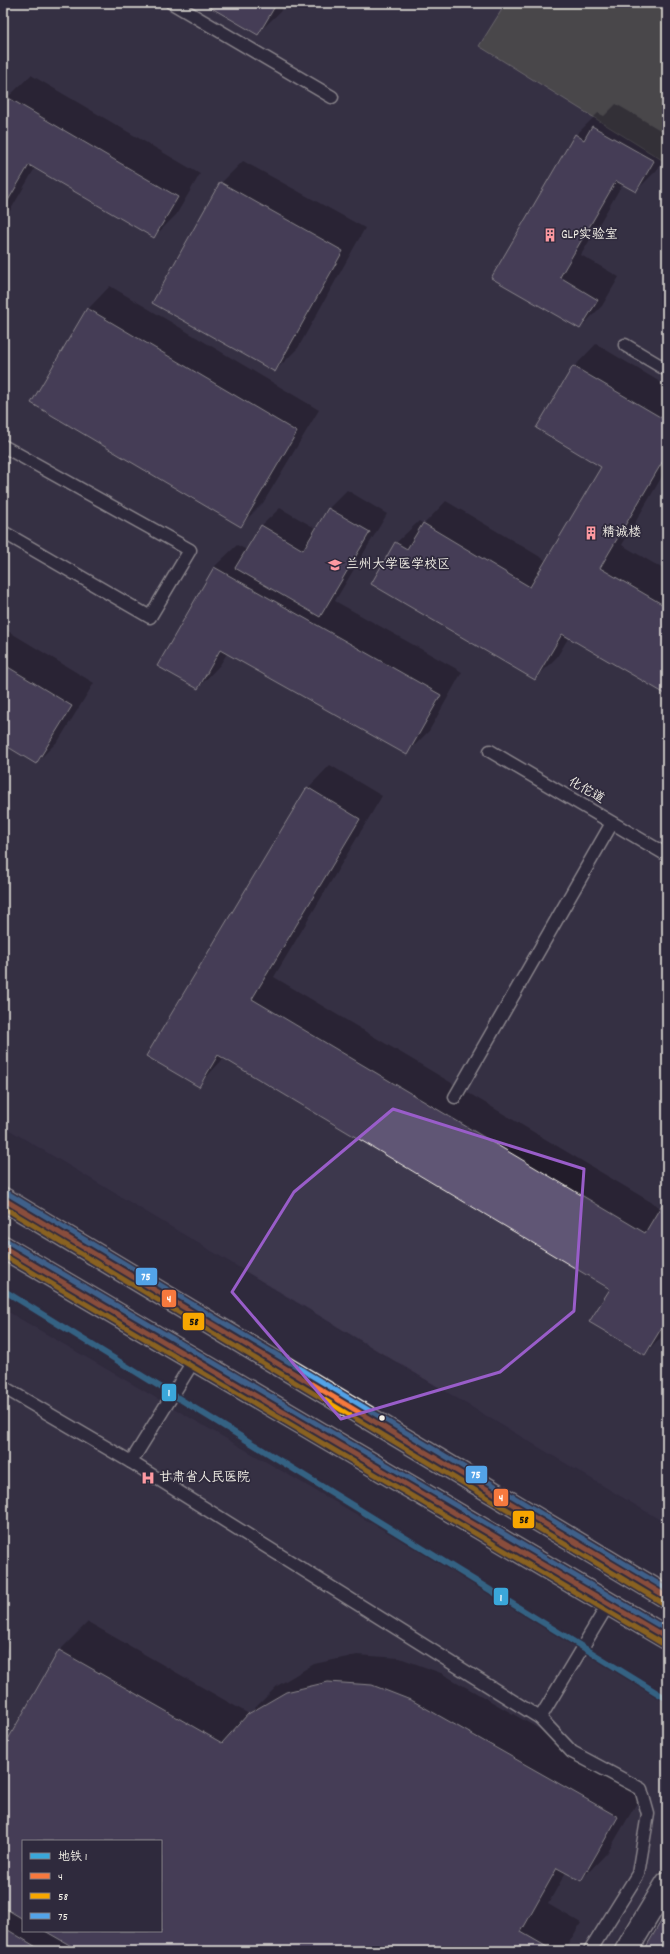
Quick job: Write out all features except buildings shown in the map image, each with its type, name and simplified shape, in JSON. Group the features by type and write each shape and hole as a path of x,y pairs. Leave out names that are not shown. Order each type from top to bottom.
{"main road":[{"path":"3,1199 667,1597"},
{"path":"3,1247 667,1638"},
{"path":"626,1951 667,1883"}],"lane":[{"path":"172,3 332,97"},
{"path":"625,345 667,370"},
{"path":"3,446 190,550 150,616 3,532"},
{"name":"化佗道","path":"490,751 667,855"},
{"path":"455,1098 612,823"},
{"path":"131,1462 194,1360"},
{"path":"3,1387 131,1462 540,1718 572,1752 641,1789 648,1814 638,1874 590,1951"},
{"path":"540,1718 609,1603"}],"highlighted area":[{"path":"393,1109 584,1169 574,1311 500,1372 341,1419 232,1292 294,1192"}],"shaded area":[{"name":"兰州大学医学校区","path":"3,3 667,3 667,1524 3,1126"},
{"name":"甘肃省人民医院","path":"3,1309 667,1695 667,1859 610,1951 3,1951"}],"green space":[{"path":"506,3 667,3 667,163 479,46"}],"metro line":[{"name":"1","path":"3,1290 667,1699"}],"transit line":[{"name":"75","path":"7,1193 667,1589"},
{"name":"4","path":"3,1199 667,1597"},
{"name":"58","path":"3,1207 663,1603"},
{"name":"75","path":"7,1241 667,1630"},
{"name":"4","path":"3,1247 667,1638"},
{"name":"58","path":"3,1255 663,1644"}],"place":[{"name":"GLP实验室","path":"550,235"},
{"name":"精诚楼","path":"591,533"},
{"name":"兰州大学医学校区","path":"335,565"},
{"name":"甘肃省人民医院","path":"148,1478"}]}
